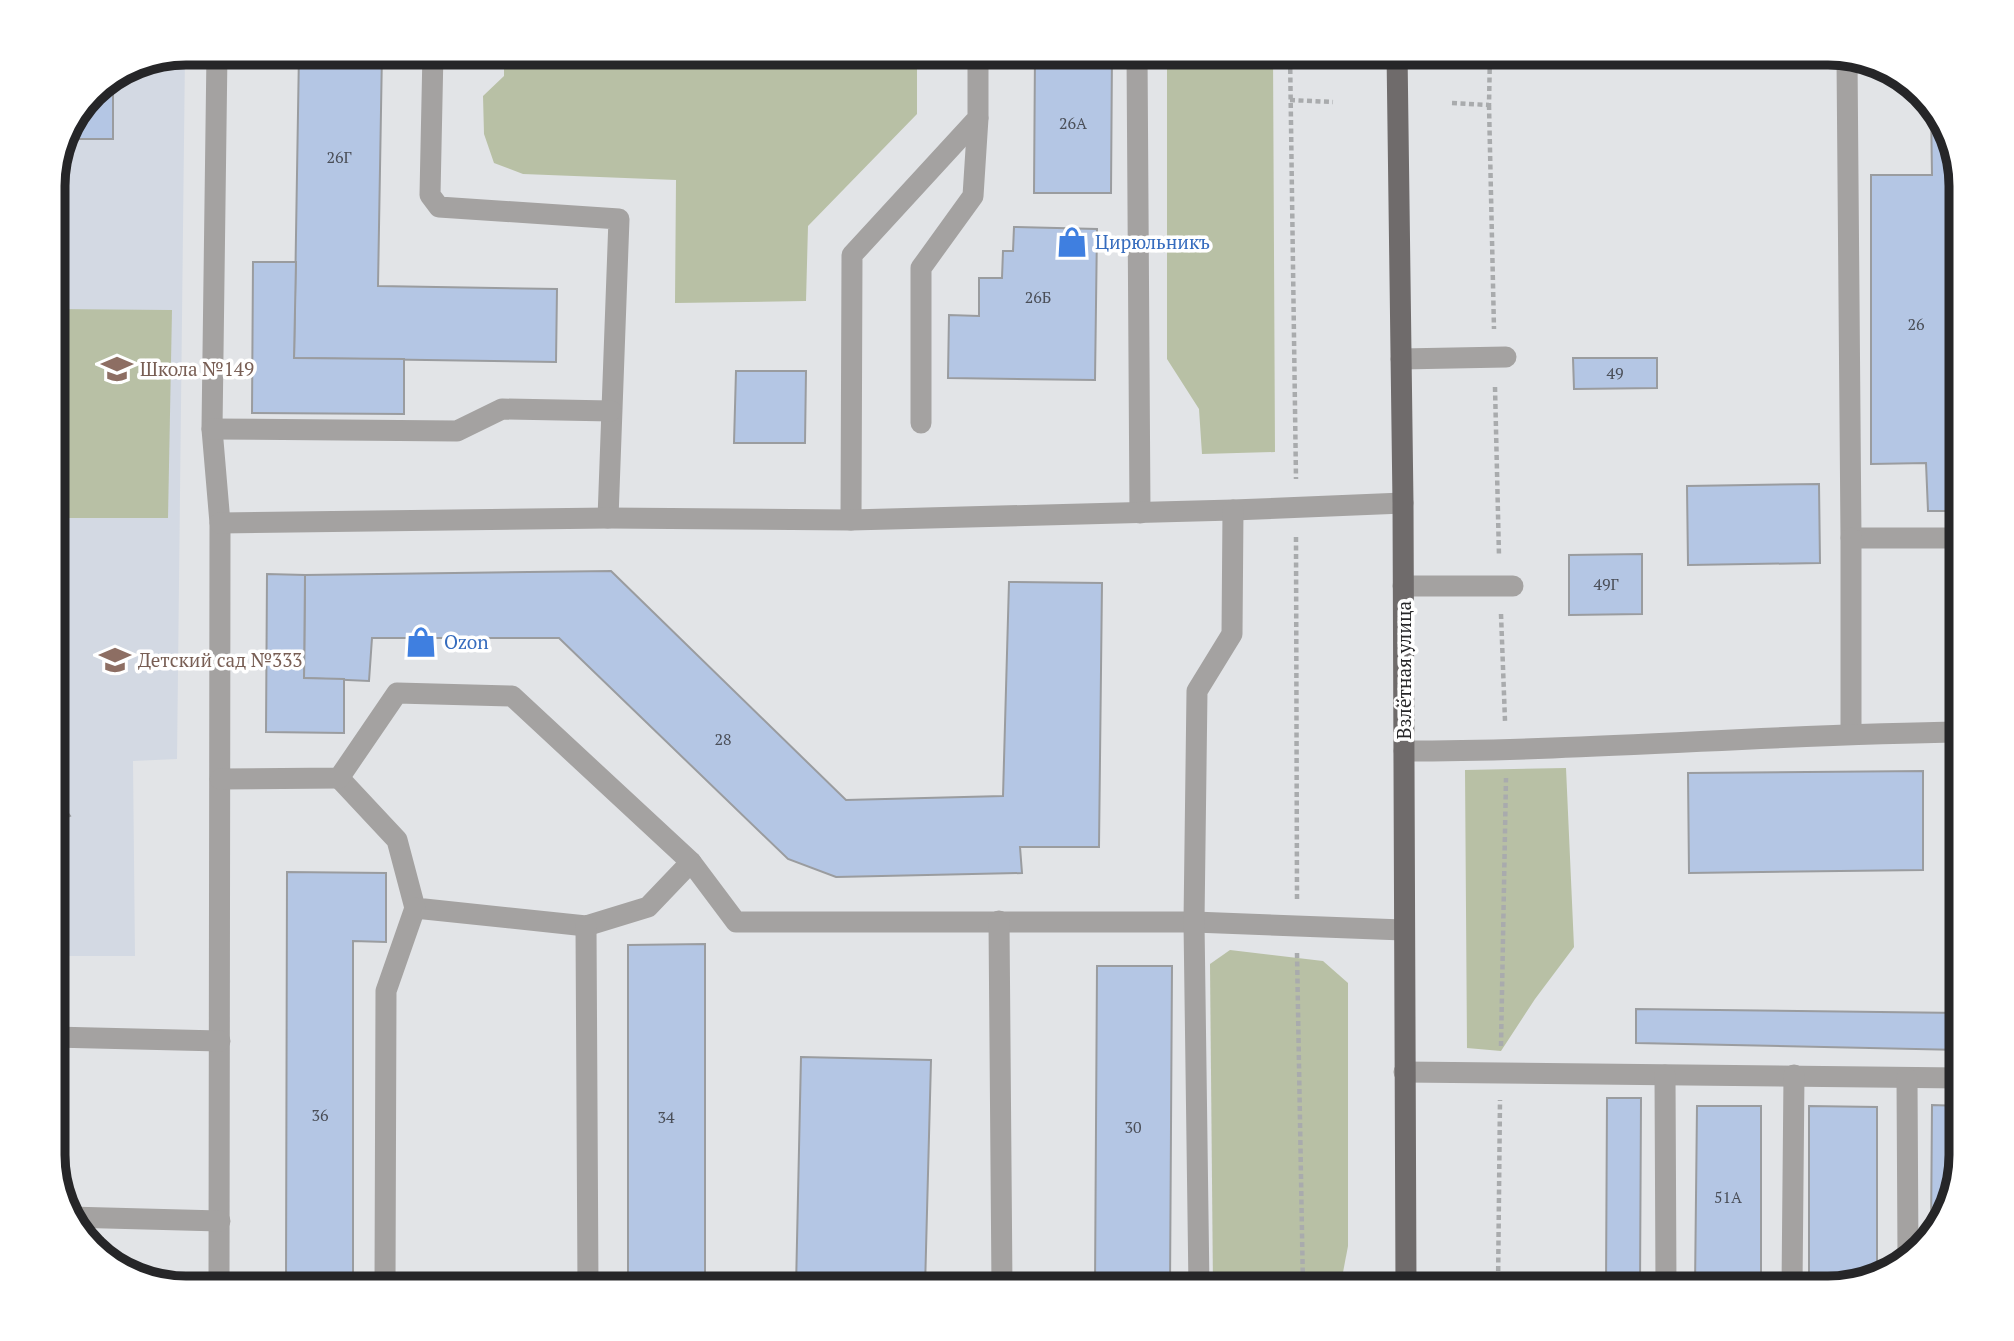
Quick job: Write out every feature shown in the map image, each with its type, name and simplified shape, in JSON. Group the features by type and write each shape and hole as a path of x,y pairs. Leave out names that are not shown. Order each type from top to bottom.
{"main road":[{"name":"Взлётная улица","path":"1397,65 1403,503 1406,1276"}],"lane":[{"path":"217,65 212,429 220,523 219,1276"},
{"path":"433,65 430,195 439,207 619,219 608,518"},
{"path":"921,423 921,268 973,196 978,65"},
{"path":"1137,65 1140,513"},
{"path":"1847,67 1851,733"},
{"path":"851,520 852,255 978,118"},
{"path":"1401,359 1500,357"},
{"path":"212,429 457,431 502,409 611,411"},
{"path":"220,523 608,518 851,520 1403,503"},
{"path":"1199,1276 1194,922 1197,691 1232,634 1234,510"},
{"path":"1851,538 1949,538"},
{"path":"1403,586 1507,586"},
{"path":"339,778 397,693 512,696 691,862 736,922 1194,922 1403,930"},
{"path":"1404,751 1506,751 1851,733 1949,732"},
{"path":"220,779 339,778 397,840 415,908 386,991 385,1276"},
{"path":"415,908 586,926 648,907 691,862"},
{"path":"999,921 1002,1276"},
{"path":"586,926 588,1276"},
{"path":"65,1037 220,1041"},
{"path":"1404,1072 1949,1078"},
{"path":"1665,1075 1666,1276"},
{"path":"1792,1276 1794,1075"},
{"path":"1907,1077 1908,1246"},
{"path":"82,1217 220,1221"}],"path":[{"path":"1290,65 1303,1276"},
{"path":"1490,65 1507,586 1498,1276"},
{"path":"1290,100 1333,102"},
{"path":"1452,103 1489,105"}],"shaded area":[{"name":"Школа №149","path":"185,65 177,759 133,761 135,956 65,956 65,178 77,132 90,112 106,95 125,81 147,71"}],"green space":[{"path":"504,65 917,65 917,114 808,226 806,301 675,303 676,180 523,174 494,163 484,134 483,96 504,76"},
{"path":"1167,65 1273,65 1275,452 1202,454 1199,409 1167,359"},
{"path":"65,309 172,310 168,518 65,518"},
{"path":"1566,768 1574,947 1501,1051 1467,1048 1465,770"},
{"path":"1230,950 1323,961 1348,983 1348,1246 1342,1276 1213,1276 1210,964"}],"building":[{"path":"299,65 382,65 378,286 557,289 556,362 294,358"},
{"path":"1035,65 1112,65 1111,193 1034,193"},
{"path":"113,90 113,139 75,139 90,112"},
{"path":"1931,123 1945,155 1949,186 1949,511 1928,511 1926,463 1871,464 1871,175 1932,175"},
{"path":"1014,227 1097,229 1095,380 948,378 949,315 979,316 979,278 1002,278 1003,251 1013,251"},
{"path":"253,262 296,262 294,358 404,359 404,414 252,413"},
{"path":"1573,358 1657,358 1657,388 1574,389"},
{"path":"736,371 806,371 805,443 734,443"},
{"path":"1819,484 1820,563 1688,565 1687,486"},
{"path":"1642,554 1642,614 1569,615 1569,555"},
{"path":"611,571 846,800 1003,796 1009,582 1102,583 1099,847 1020,847 1022,873 836,877 788,859 559,638 372,638 369,681 304,678 305,575"},
{"path":"267,574 305,575 304,678 344,679 344,733 266,732"},
{"path":"1923,771 1923,870 1689,873 1688,773"},
{"path":"287,872 386,873 386,942 353,941 353,1276 286,1276"},
{"path":"705,944 705,1276 628,1276 628,945"},
{"path":"1097,966 1172,966 1170,1276 1095,1276"},
{"path":"1636,1009 1949,1013 1949,1050 1636,1043"},
{"path":"801,1057 931,1060 925,1276 796,1276"},
{"path":"1607,1098 1641,1098 1640,1276 1606,1276"},
{"path":"1932,1105 1949,1106 1948,1171 1940,1201 1931,1218"},
{"path":"1697,1106 1761,1106 1761,1276 1695,1276"},
{"path":"1809,1106 1877,1107 1877,1266 1844,1275 1809,1276"}],"place":[{"name":"Цирюльникъ","path":"1072,242"},
{"name":"Школа №149","path":"117,369"},
{"name":"Ozon","path":"421,642"},
{"name":"Детский сад №333","path":"115,660"}]}
